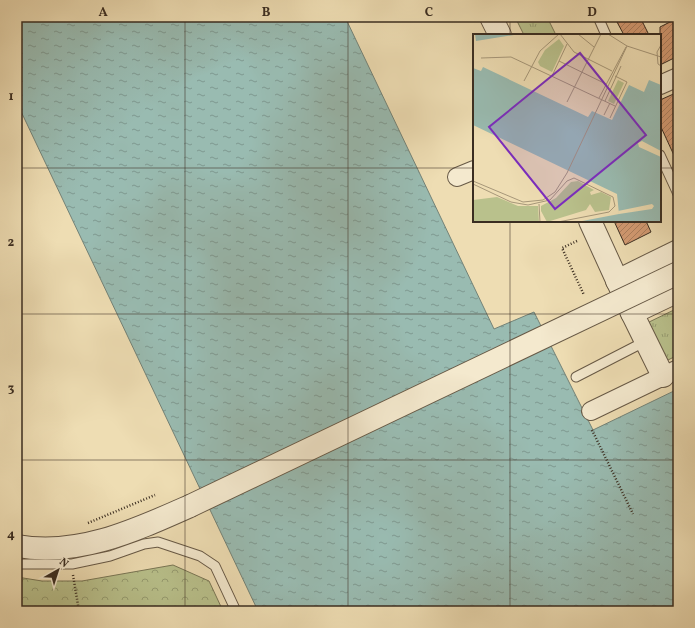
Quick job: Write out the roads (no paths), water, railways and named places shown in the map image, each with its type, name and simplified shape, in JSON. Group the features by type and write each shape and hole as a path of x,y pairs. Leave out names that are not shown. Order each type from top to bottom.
{"street":[{"path":"491,17 500,34"},
{"path":"661,85 678,77"},
{"path":"457,177 473,170"},
{"path":"590,222 632,314 646,341 670,372 591,411"},
{"path":"617,281 678,251"},
{"path":"17,546 62,548 105,541 151,524 678,273"},
{"path":"632,314 678,291"}],"lane":[{"path":"598,17 606,34"},
{"path":"661,157 678,194"},
{"path":"576,377 646,341"},
{"path":"17,564 72,564 110,556 144,544 158,542 200,556 215,566 236,611"}],"water":[{"path":"17,17 345,17 494,329 534,312 593,430 678,389 678,611 258,611 17,103"}]}
